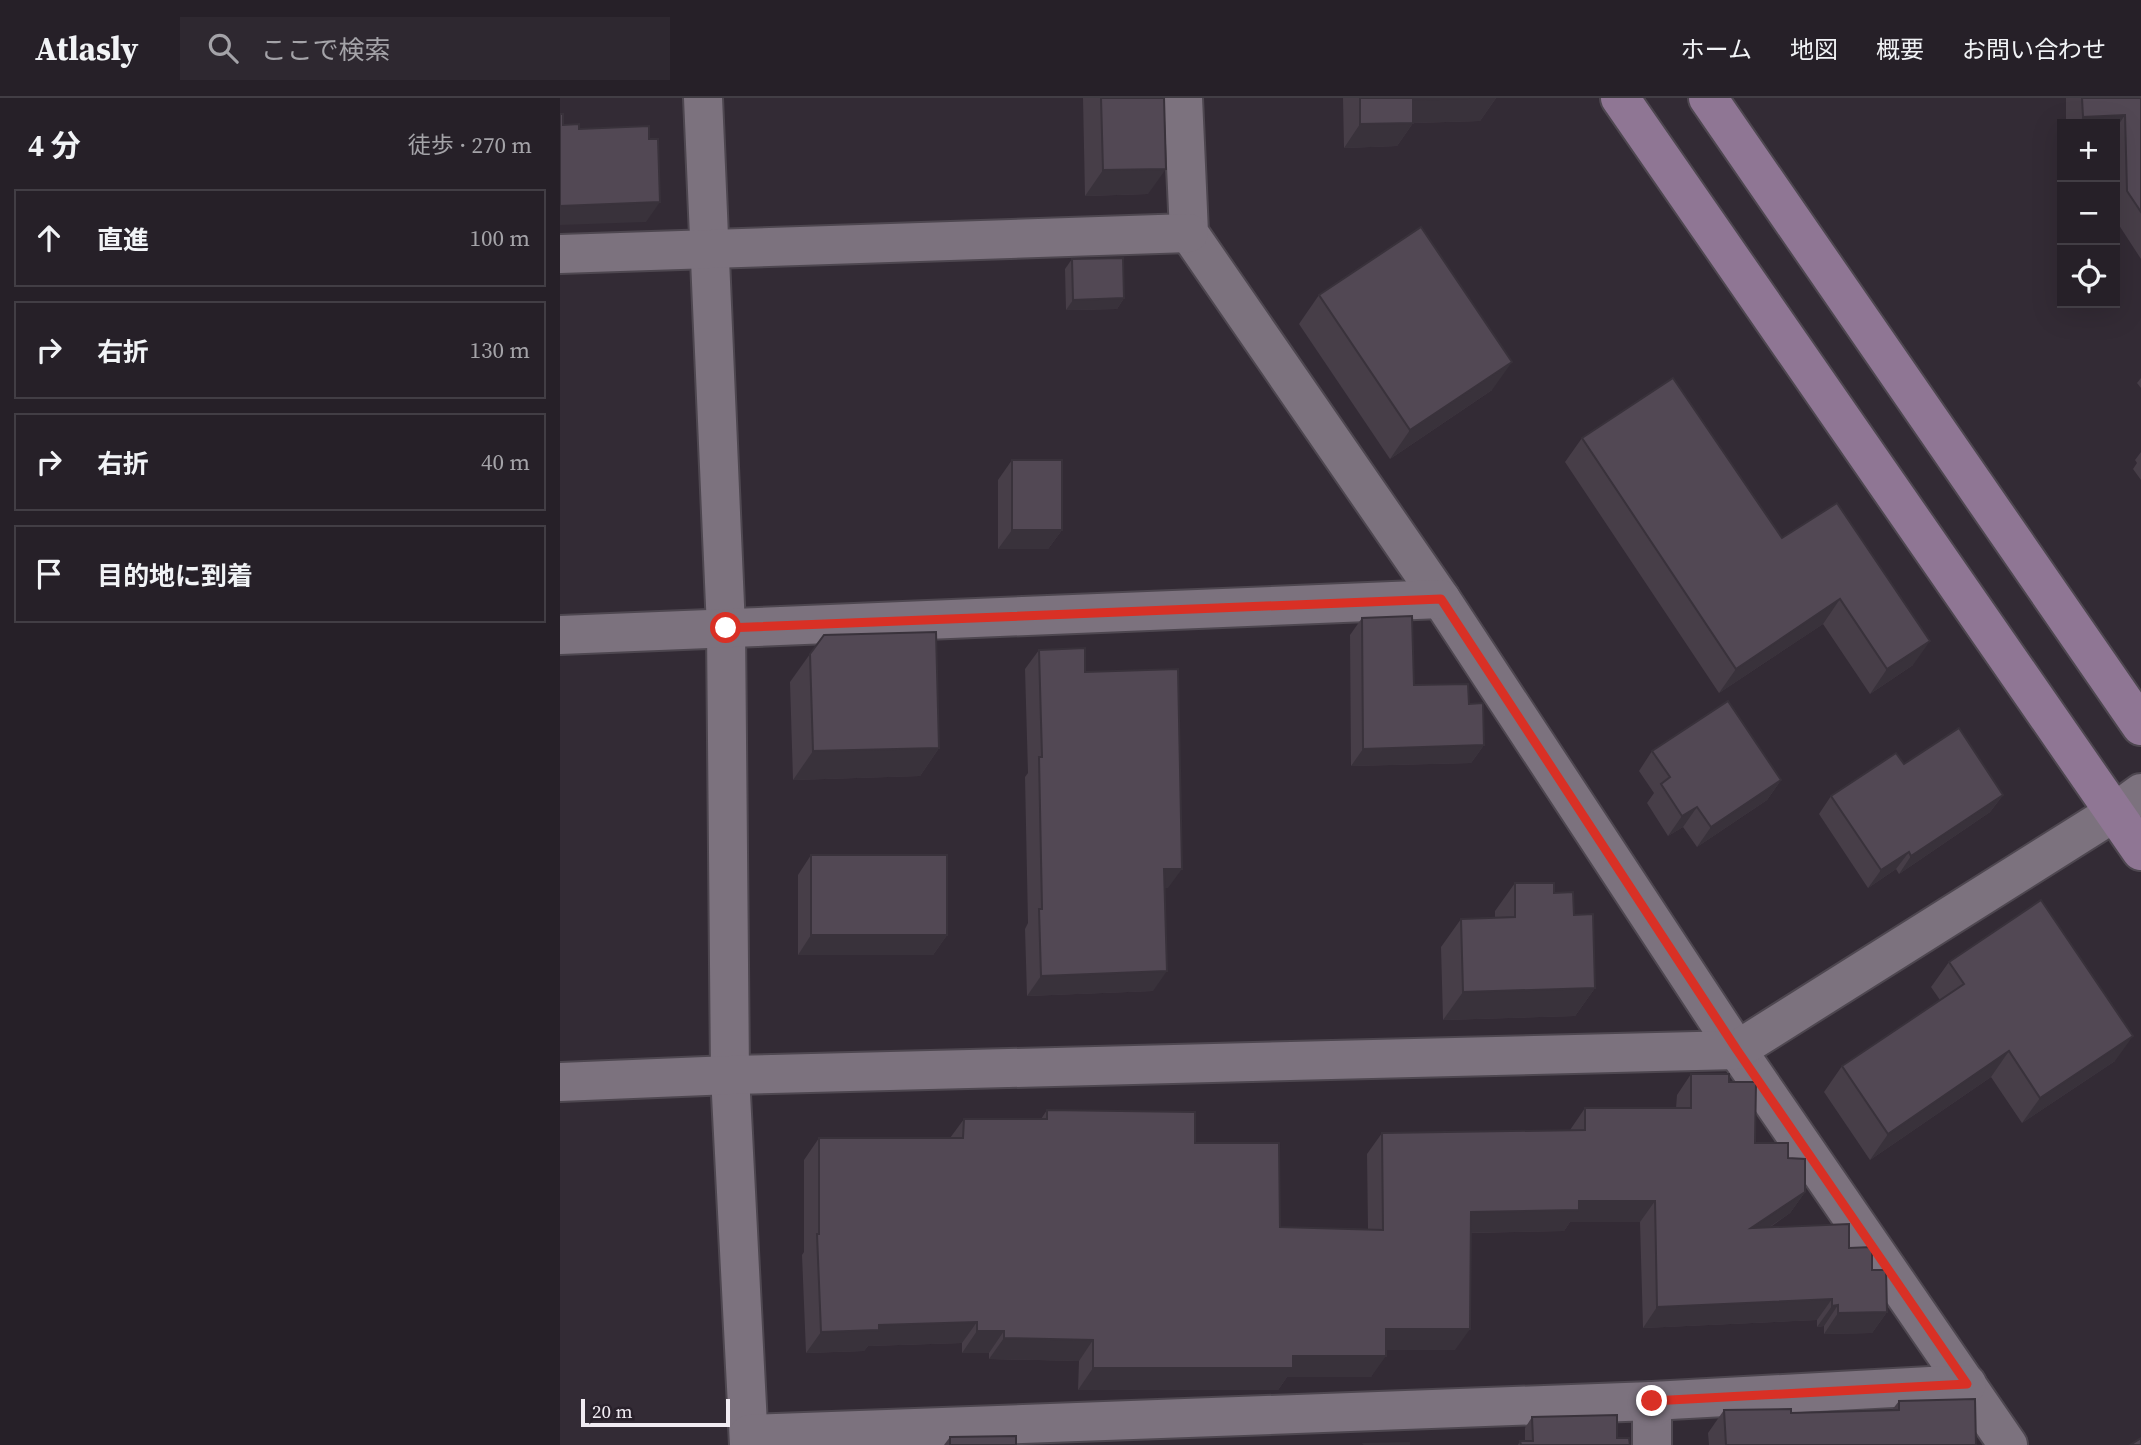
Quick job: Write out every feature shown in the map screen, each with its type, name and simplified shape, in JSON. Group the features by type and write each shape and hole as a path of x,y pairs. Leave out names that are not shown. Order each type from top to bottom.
{"street":[{"path":"703,98 726,628 730,1075 749,1440 1652,1401 1967,1384"},
{"path":"1183,98 1189,233 1441,599 1737,1050 2008,1445"},
{"path":"1620,98 2128,802 2141,851"},
{"path":"1708,98 2141,726"},
{"path":"560,254 1189,233"},
{"path":"560,635 1441,599"},
{"path":"560,1082 730,1075 1737,1050 2128,802"},
{"path":"1652,1401 1652,1445"}],"building":[{"path":"1101,98 1164,98 1166,169 1103,170"},
{"path":"1360,98 1469,98 1413,100 1413,123 1360,124"},
{"path":"2082,98 2141,98 2141,212 2127,191 2125,115 2083,117"},
{"path":"560,114 563,114 563,125 579,124 579,129 649,126 649,139 658,139 660,202 560,206"},
{"path":"1421,227 1512,362 1410,430 1319,295"},
{"path":"1123,258 1124,298 1073,300 1072,259"},
{"path":"1673,378 1782,538 1837,503 1930,641 1887,669 1840,599 1736,669 1582,438"},
{"path":"1012,460 1062,460 1062,530 1012,530"},
{"path":"1412,616 1414,685 1468,684 1469,704 1483,703 1484,745 1363,749 1362,618"},
{"path":"936,632 939,748 813,751 810,654 824,635"},
{"path":"1085,648 1085,672 1178,669 1182,869 1164,869 1167,971 1041,976 1039,757 1042,757 1039,650"},
{"path":"1728,701 1781,780 1711,827 1697,807 1682,816 1661,784 1670,777 1652,751"},
{"path":"1959,728 2003,795 1911,856 1909,852 1881,870 1831,796 1896,753 1904,764"},
{"path":"811,855 947,855 947,935 811,935"},
{"path":"1515,883 1554,883 1554,893 1573,892 1574,915 1593,914 1595,988 1463,992 1461,919 1515,917"},
{"path":"2041,900 2133,1036 2040,1098 2009,1051 1888,1134 1842,1066 1964,984 1949,962"},
{"path":"1691,1074 1729,1074 1729,1082 1756,1082 1755,1143 1788,1143 1788,1158 1805,1159 1805,1192 1751,1228 1849,1224 1849,1248 1872,1247 1872,1270 1886,1270 1887,1312 1838,1313 1838,1305 1832,1306 1832,1299 1657,1307 1655,1201 1579,1201 1579,1210 1471,1212 1470,1329 1386,1329 1386,1356 1293,1356 1293,1368 1093,1368 1093,1340 1004,1338 1004,1331 977,1331 977,1322 879,1325 879,1330 821,1332 817,1234 819,1138 963,1138 964,1119 1047,1119 1047,1110 1195,1112 1195,1143 1279,1143 1280,1227 1383,1230 1382,1133 1585,1130 1585,1108 1691,1108"},
{"path":"1975,1399 1976,1445 1726,1445 1724,1410 1791,1409 1791,1413 1899,1410 1899,1401"},
{"path":"1617,1415 1617,1438 1629,1438 1630,1445 1521,1445 1520,1441 1533,1441 1532,1417"},
{"path":"1016,1436 1016,1445 950,1445 950,1437"},
{"path":"2141,1438 2141,1445 2130,1445"},
{"path":"1409,1443 1409,1445 1364,1444"}],"route":[{"path":"726,628 1441,599 1737,1050 1967,1384 1652,1401"}]}
